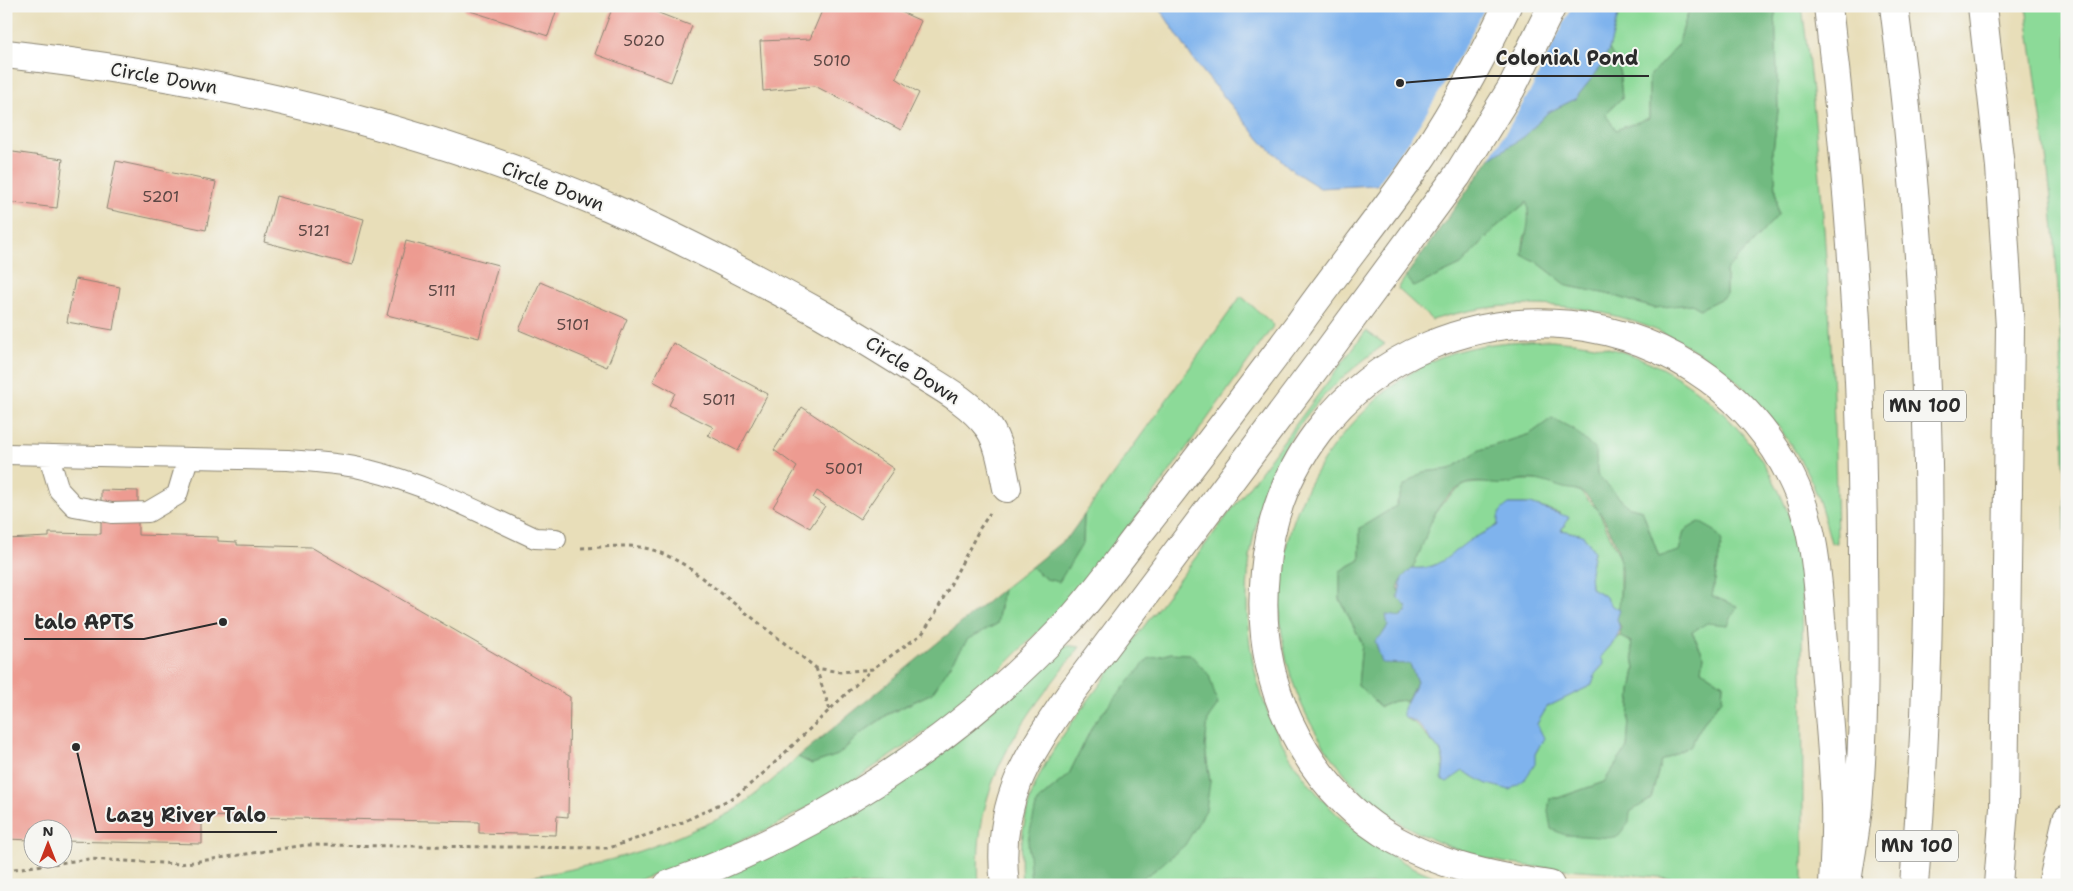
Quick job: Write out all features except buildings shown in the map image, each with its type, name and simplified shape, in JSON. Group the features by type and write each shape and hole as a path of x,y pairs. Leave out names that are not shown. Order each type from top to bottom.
{"main road":[{"path":"668,885 748,852 807,824 890,774 934,743 996,694 1063,629 1100,584 1270,363 1410,174 1470,80 1507,6"},
{"path":"1004,879 1003,845 1011,796 1038,740 1071,692 1302,386 1457,176 1511,89 1552,6"},
{"path":"1828,6 1850,209 1859,347 1863,470 1864,597 1863,702 1833,885"},
{"name":"MN 100","path":"1894,6 1914,205 1924,355 1928,551 1927,684 1914,885"},
{"path":"1982,6 2000,167 2010,328 2004,808 1998,885"},
{"name":"Circle Down","path":"6,54 138,72 228,89 382,126 462,151 607,206 743,270 864,338 952,394 972,410 991,430 1007,488"},
{"path":"1550,885 1516,880 1463,868 1424,855 1392,839 1342,800 1308,756 1279,700 1268,654 1263,621 1266,551 1274,520 1284,488 1317,432 1357,388 1387,368 1444,338 1473,330 1511,324 1544,324 1598,328 1659,348 1692,366 1743,407 1762,430 1792,478 1811,534 1816,565 1846,807 1847,885"},
{"path":"2052,885 2067,819"}],"lane":[{"path":"6,454 288,460 367,470 416,485 535,538 556,539"},
{"path":"49,456 59,490 74,506 112,513 148,512 177,494 188,458"}],"path":[{"path":"6,870 88,859 180,864 306,845 608,848 679,824 736,796 830,711 872,669 907,646 926,628 980,528 1007,488"},
{"path":"556,539 582,548 637,545 667,555 688,567 816,668 840,672 872,669"},
{"path":"816,668 830,711"}],"green space":[{"path":"1618,6 1690,6 1678,45 1649,77 1649,118 1616,130 1605,114 1622,98 1619,67 1609,49 1618,16"},
{"path":"1690,6 1775,6 1778,111 1773,150 1778,215 1726,271 1726,296 1700,309 1692,304 1654,308 1612,295 1568,286 1537,262 1522,255 1528,224 1527,202 1496,227 1461,265 1414,287 1406,276 1490,159 1525,136 1547,113 1575,99 1600,68 1609,49 1619,67 1622,98 1605,114 1616,130 1649,118 1649,77 1678,45"},
{"path":"1775,6 1802,6 1810,73 1817,140 1831,341 1837,543 1831,543 1820,503 1808,474 1772,418 1734,379 1691,348 1644,325 1594,311 1541,305 1487,308 1432,320 1398,289 1406,276 1415,286 1461,265 1496,227 1527,202 1530,225 1524,238 1522,255 1537,262 1568,286 1612,295 1654,308 1692,304 1700,309 1726,296 1726,271 1778,215 1773,150 1778,111"},
{"path":"2026,6 2067,6 2067,641 2065,641 2065,492 2062,392 2055,243 2046,154"},
{"path":"1241,296 1274,325 1146,505 1104,559 1057,613 994,676 960,706 917,738 838,791 770,828 688,863 625,885 475,885 586,866 613,859 640,851 712,822 737,808 765,787 798,757 812,764 838,755 860,734 889,714 932,693 968,638 997,624 1003,589 1031,567 1046,579 1083,543 1084,515"},
{"path":"1366,331 1385,344 1339,381 1311,410 1288,442 1260,510 1250,561 1247,612 1253,662 1267,710 1289,755 1320,797 1359,833 1383,850 1421,871 1463,885 1132,885 1155,870 1210,782 1205,747 1208,718 1218,705 1171,653 1148,660 1094,723 1069,774 1037,802 1031,885 1022,885 1021,855 1023,829 1028,806 1036,784 1058,742"},
{"path":"1552,340 1601,346 1638,357 1667,371 1694,389 1719,410 1741,433 1761,459 1777,487 1794,533 1801,569 1803,885 1709,881 1528,866 1501,862 1461,851 1411,829 1389,816 1371,801 1332,757 1306,714 1289,669 1281,622 1281,576 1290,531 1308,487 1333,446 1375,401 1409,374 1438,358 1480,346 1509,342","holes":["1547,422 1596,451 1597,474 1627,506 1642,510 1659,557 1722,541 1712,596 1736,606 1728,625 1707,622 1692,632 1704,656 1702,670 1723,684 1722,699 1705,720 1690,746 1661,761 1651,799 1629,812 1550,798 1558,798 1604,782 1627,748 1631,691 1635,669 1631,642 1620,636 1600,657 1604,664 1595,674 1592,685 1547,707 1537,724 1538,749 1535,754 1482,781 1463,771 1442,778 1442,755 1418,726 1406,719 1403,709 1407,700 1394,701 1380,707 1358,685 1362,643 1340,599 1340,571 1360,560 1360,528 1396,506 1403,487 1423,472 1450,469 1480,450 1530,434"]},
{"path":"1552,418 1573,429 1596,451 1597,474 1627,506 1642,510 1659,557 1679,551 1684,531 1699,522 1715,531 1722,541 1712,596 1737,606 1728,625 1707,623 1692,632 1704,656 1702,670 1723,684 1722,699 1705,720 1690,746 1661,761 1651,799 1630,812 1629,823 1616,838 1565,835 1551,829 1548,811 1550,798 1558,798 1604,782 1627,748 1631,691 1635,669 1631,642 1620,636 1621,627 1616,619 1621,589 1620,558 1605,521 1586,495 1576,490 1526,479 1509,484 1469,483 1452,492 1444,501 1432,520 1415,563 1398,588 1407,607 1406,612 1388,626 1382,635 1410,664 1417,682 1407,700 1394,701 1380,707 1358,685 1362,643 1340,599 1340,571 1360,560 1360,528 1396,506 1403,487 1423,472 1450,469 1480,450 1530,434"},
{"path":"1544,480 1579,491 1598,510 1620,558 1620,610 1612,607 1605,596 1591,588 1590,572 1594,551 1583,535 1561,530 1565,525 1560,513 1530,504 1509,504 1500,521 1491,530 1470,541 1437,564 1429,567 1412,568 1433,517 1455,492 1468,484"},
{"path":"1084,515 1083,543 1059,582 1046,579 1031,567 1069,536"},
{"path":"1003,589 997,624 968,639 932,693 888,714 860,734 838,755 812,764 798,757"},
{"path":"1063,645 1080,647 1020,728 1004,756 992,784 983,815 979,848 979,885 705,885"},
{"path":"1171,653 1190,654 1209,675 1218,705 1208,719 1205,747 1210,782 1206,810 1185,845 1155,870 1132,885 1031,885 1028,840 1037,802 1069,774 1094,723 1148,659"}],"water":[{"path":"1158,6 1618,6 1618,16 1609,49 1600,68 1575,99 1547,113 1525,136 1490,159 1454,173 1411,183 1320,188 1293,171 1262,142 1195,62"},
{"path":"1509,504 1530,504 1569,517 1561,530 1583,535 1594,551 1590,572 1591,588 1605,596 1612,606 1620,610 1617,619 1619,625 1618,635 1601,657 1604,664 1595,674 1592,685 1547,707 1537,724 1544,738 1535,754 1535,764 1525,779 1510,790 1487,784 1463,771 1447,782 1442,779 1444,762 1441,752 1417,723 1403,716 1403,709 1417,682 1410,664 1382,663 1375,641 1388,626 1386,615 1401,617 1406,612 1407,607 1398,598 1402,578 1412,568 1429,567 1437,564 1470,540 1498,525 1500,513"}],"pier":[{"path":"1486,6 1572,6 1531,90 1488,162 1454,175 1412,185 1375,188 1442,88"}],"place":[{"name":"Colonial Pond","path":"1400,83"},
{"name":"talo APTS","path":"223,622"},
{"name":"Lazy River Talo","path":"76,747"}]}
